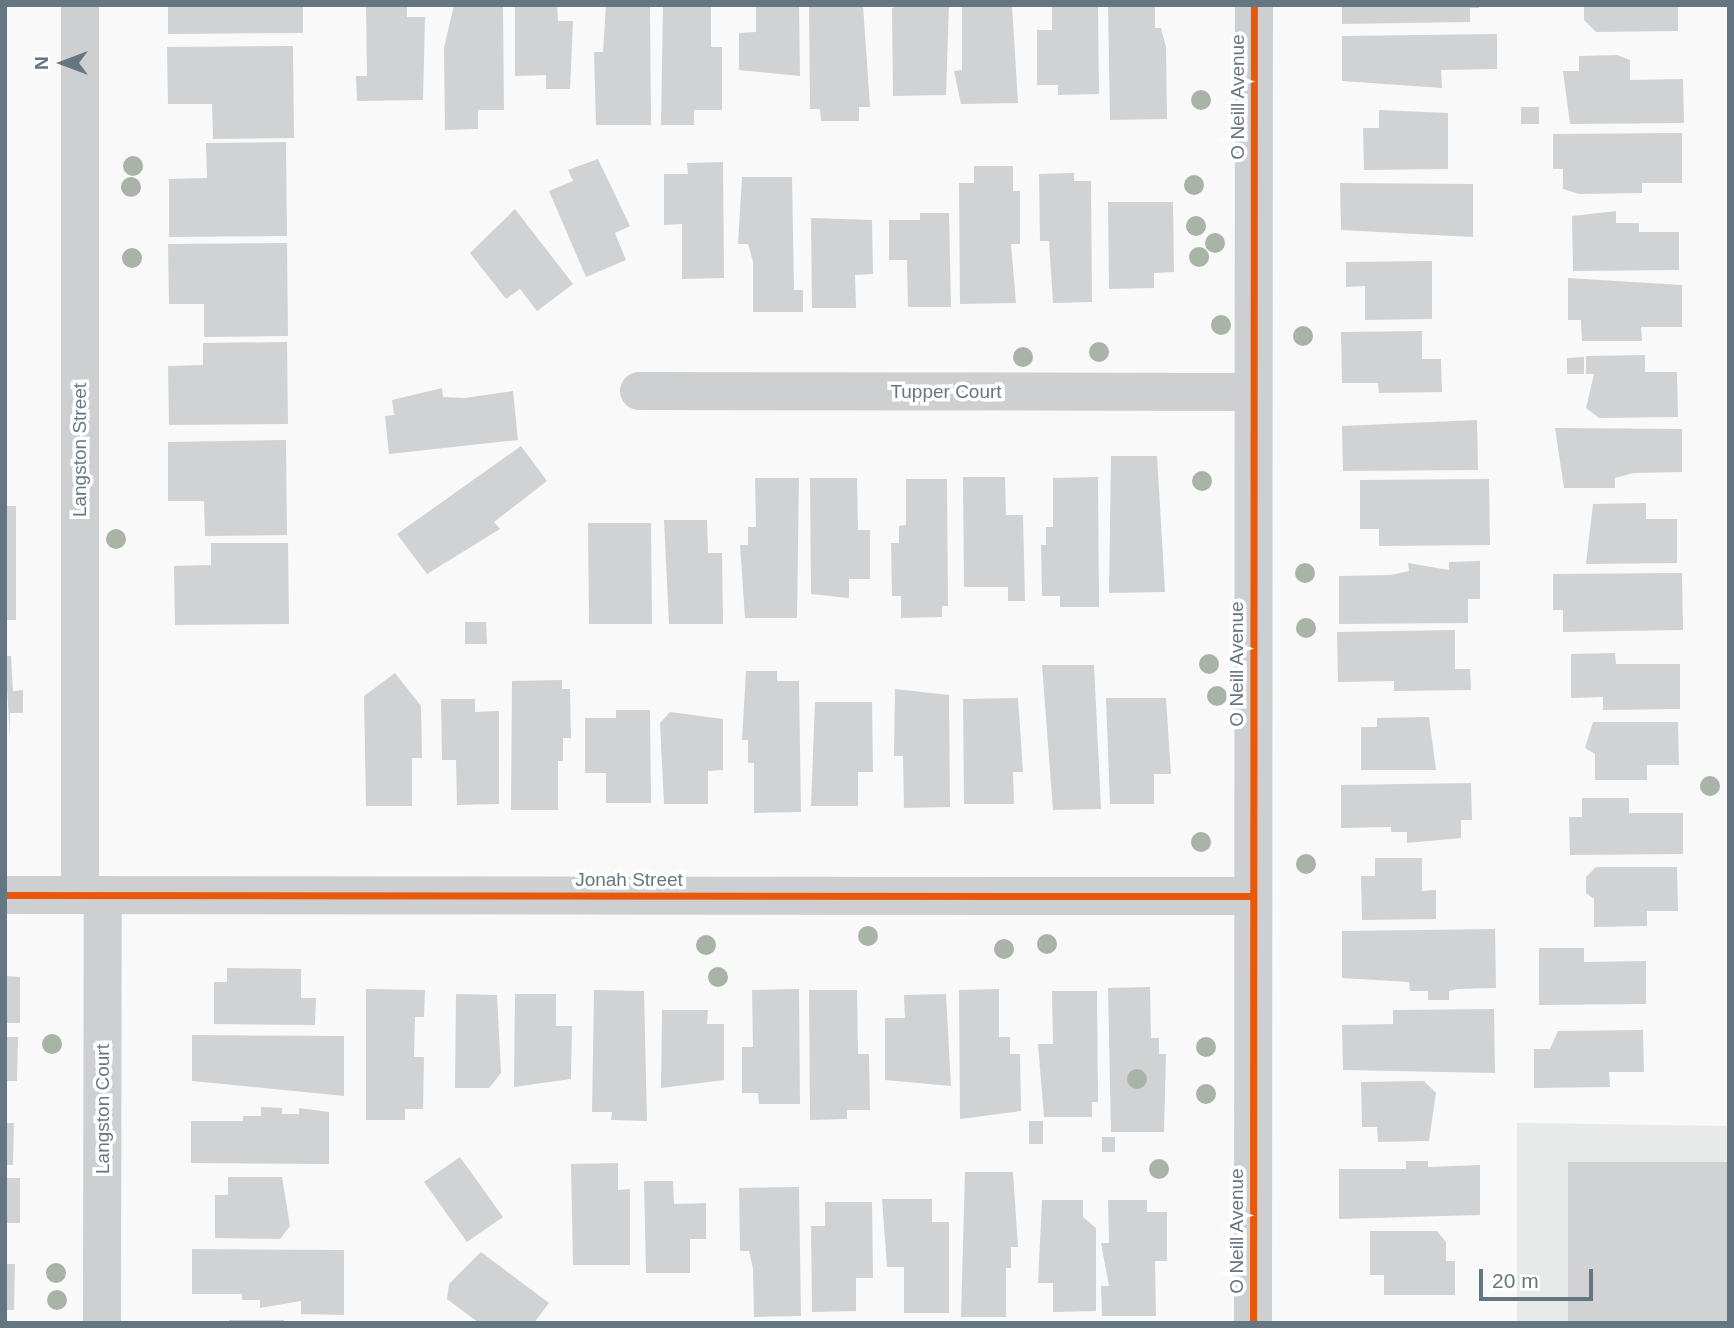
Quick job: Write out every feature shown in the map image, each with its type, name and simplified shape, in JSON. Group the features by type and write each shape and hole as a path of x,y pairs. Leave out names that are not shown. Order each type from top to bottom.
{"street":[{"name":"Langston Street","path":"80,5 91,895"},
{"name":"O Neill Avenue","path":"1253,1323 1254,5"},
{"name":"Tupper Court","path":"639,391 1253,392"},
{"name":"Jonah Street","path":"5,895 1253,896"},
{"name":"Langston Court","path":"91,895 103,1323"}],"shaded area":[{"path":"1517,1123 1729,1126 1729,1323 1517,1323"}],"building":[{"path":"168,5 303,5 303,33 168,34"},
{"path":"366,5 407,5 407,17 425,17 423,100 357,101 356,76 367,76"},
{"path":"454,5 503,5 504,110 478,110 478,129 445,130 444,48"},
{"path":"515,5 557,5 558,21 573,21 570,89 546,89 546,75 515,76"},
{"path":"606,5 650,5 651,125 596,125 594,52 603,52"},
{"path":"663,5 711,5 711,47 722,47 722,110 694,110 694,125 661,125"},
{"path":"756,5 799,5 800,76 739,70 739,33 756,32"},
{"path":"809,5 863,5 870,107 859,107 859,121 821,121 820,109 810,109"},
{"path":"904,5 949,5 946,95 893,96 892,8"},
{"path":"962,5 1012,5 1018,103 961,104 954,71 962,70"},
{"path":"1052,5 1098,5 1099,94 1058,95 1058,85 1037,85 1037,30 1052,30"},
{"path":"1108,5 1155,5 1155,28 1161,28 1166,47 1167,119 1110,120"},
{"path":"1342,5 1479,5 1479,8 1470,8 1470,22 1342,24"},
{"path":"1584,5 1678,5 1678,31 1596,32 1584,20"},
{"path":"1497,34 1497,69 1441,70 1442,88 1342,81 1342,36"},
{"path":"293,46 294,138 213,139 212,104 168,104 167,47"},
{"path":"1617,55 1630,60 1630,80 1683,79 1684,123 1570,124 1563,71 1579,71 1579,56"},
{"path":"1521,107 1539,107 1539,124 1521,124"},
{"path":"1379,110 1448,113 1448,169 1364,170 1363,128 1379,128"},
{"path":"1682,133 1682,183 1642,183 1642,193 1579,194 1563,189 1563,169 1553,169 1553,134"},
{"path":"286,142 287,236 169,237 169,179 207,178 206,143"},
{"path":"598,159 630,226 615,233 626,260 586,277 549,191 573,181 568,170"},
{"path":"723,162 724,278 682,279 682,224 664,225 664,174 688,174 687,163"},
{"path":"974,166 1013,166 1013,191 1020,191 1020,244 1011,244 1016,303 960,304 959,183 974,183"},
{"path":"1074,173 1074,181 1091,181 1092,302 1053,303 1049,241 1040,241 1039,174"},
{"path":"742,177 792,177 794,290 803,290 803,312 753,312 753,262 748,244 738,244"},
{"path":"1340,183 1473,184 1473,237 1341,230"},
{"path":"1108,202 1173,202 1174,272 1154,273 1154,288 1109,289"},
{"path":"515,209 573,284 537,311 520,289 506,299 470,253"},
{"path":"1616,211 1616,223 1639,223 1639,232 1679,232 1679,270 1573,271 1572,216"},
{"path":"920,213 949,213 951,307 908,307 907,260 889,260 889,220 920,220"},
{"path":"811,218 872,220 873,274 855,275 856,308 812,308"},
{"path":"287,243 288,336 204,337 204,304 169,304 168,244"},
{"path":"1432,261 1432,319 1365,320 1365,286 1346,287 1346,262"},
{"path":"1568,278 1682,285 1682,327 1641,327 1642,341 1582,341 1581,320 1568,320"},
{"path":"1422,331 1422,359 1441,359 1442,392 1379,393 1378,383 1342,383 1341,332"},
{"path":"287,342 288,424 169,425 168,366 203,365 203,343"},
{"path":"1645,355 1645,372 1677,372 1678,417 1599,418 1586,408 1594,374 1586,374 1586,356"},
{"path":"1584,357 1584,374 1567,374 1567,358"},
{"path":"442,388 443,397 464,398 513,391 518,440 389,454 385,416 394,415 392,400"},
{"path":"1477,420 1478,470 1343,471 1342,426"},
{"path":"1555,428 1682,429 1682,472 1634,473 1615,478 1615,488 1564,488"},
{"path":"286,440 287,535 205,536 204,501 168,501 168,442"},
{"path":"521,446 547,481 494,522 500,529 427,574 397,534"},
{"path":"1111,456 1157,456 1165,592 1109,593"},
{"path":"963,477 1005,477 1006,515 1023,515 1025,601 1008,601 1008,587 964,587"},
{"path":"1098,477 1099,607 1060,607 1060,596 1042,596 1041,545 1046,545 1046,527 1053,527 1053,478"},
{"path":"755,478 799,478 797,618 745,618 740,545 748,545 748,527 756,527"},
{"path":"810,478 857,478 858,530 870,530 870,579 849,579 849,598 811,594"},
{"path":"906,479 947,479 948,606 942,606 942,617 901,618 901,596 892,596 891,543 899,543 899,526 906,525"},
{"path":"1489,479 1490,545 1379,546 1379,529 1360,529 1360,480"},
{"path":"1646,503 1646,519 1677,519 1677,563 1586,564 1593,504"},
{"path":"5,506 16,506 16,620 5,620"},
{"path":"664,520 707,520 708,553 722,553 723,624 669,624"},
{"path":"588,523 651,523 652,624 589,624"},
{"path":"211,543 288,543 289,624 175,625 174,566 211,565"},
{"path":"1480,561 1480,599 1468,599 1468,623 1339,624 1339,576 1391,575 1409,571 1408,563 1449,570 1449,562"},
{"path":"1682,573 1683,630 1563,632 1563,610 1553,610 1553,574"},
{"path":"465,622 486,622 487,644 465,644"},
{"path":"1455,630 1455,669 1470,669 1471,690 1394,691 1394,681 1338,682 1337,632"},
{"path":"1615,653 1616,664 1680,664 1680,709 1603,710 1603,697 1571,698 1571,654"},
{"path":"5,656 11,656 13,691 23,690 23,713 10,713 10,737"},
{"path":"1042,665 1094,665 1101,809 1053,810"},
{"path":"746,671 777,671 777,681 799,681 801,812 754,813 754,763 748,763 748,740 742,740"},
{"path":"395,673 421,706 422,758 412,758 412,806 366,806 364,696"},
{"path":"562,680 562,689 570,689 571,738 563,738 563,761 558,761 558,810 511,810 512,681"},
{"path":"895,689 949,695 950,807 904,808 903,756 894,756"},
{"path":"1018,698 1023,772 1013,772 1014,804 964,804 963,699"},
{"path":"1106,698 1166,698 1171,774 1154,774 1154,804 1110,804"},
{"path":"441,699 475,699 475,712 499,711 499,804 457,805 456,760 442,760"},
{"path":"815,702 872,702 873,772 858,772 858,806 811,806"},
{"path":"616,710 650,710 651,803 606,803 606,773 585,773 585,718 616,718"},
{"path":"670,712 723,719 723,770 708,771 708,804 664,804 660,723"},
{"path":"1429,717 1436,770 1361,770 1361,727 1377,727 1377,718"},
{"path":"1593,722 1678,722 1679,765 1647,765 1647,780 1595,780 1595,754 1585,748"},
{"path":"1471,783 1472,820 1461,820 1461,838 1407,843 1407,832 1391,832 1391,827 1341,828 1341,785"},
{"path":"1582,798 1629,798 1629,813 1683,813 1683,854 1570,855 1569,817 1582,817"},
{"path":"1375,858 1422,858 1422,891 1436,890 1436,919 1362,920 1361,876 1375,876"},
{"path":"1596,867 1677,867 1678,911 1647,911 1647,926 1594,927 1594,899 1586,893 1586,877"},
{"path":"1495,929 1496,988 1458,989 1449,991 1449,1000 1428,1000 1428,991 1410,991 1409,982 1342,978 1342,931"},
{"path":"1539,948 1584,948 1584,962 1646,961 1646,1004 1539,1005"},
{"path":"227,968 301,969 301,998 316,998 315,1025 214,1024 214,982 227,982"},
{"path":"5,976 20,977 20,1023 5,1023"},
{"path":"1150,987 1151,1038 1159,1038 1159,1054 1166,1054 1164,1132 1111,1132 1108,988"},
{"path":"366,989 425,990 424,1017 415,1017 414,1057 424,1057 423,1109 405,1109 405,1120 366,1120"},
{"path":"799,989 800,1104 759,1104 758,1093 742,1093 742,1047 753,1047 752,990"},
{"path":"999,989 999,1037 1010,1037 1010,1054 1020,1054 1021,1111 960,1119 959,990"},
{"path":"594,990 644,991 647,1121 611,1120 612,1112 592,1112"},
{"path":"809,990 857,990 858,1054 869,1054 870,1110 847,1110 847,1119 810,1120"},
{"path":"1052,991 1097,991 1098,1102 1092,1102 1092,1117 1044,1117 1038,1044 1053,1044"},
{"path":"456,994 497,995 501,1073 489,1088 455,1088"},
{"path":"515,994 556,994 556,1026 572,1026 571,1079 514,1087"},
{"path":"946,994 951,1086 885,1080 885,1018 905,1018 904,995"},
{"path":"1494,1009 1495,1073 1343,1070 1342,1025 1393,1024 1393,1010"},
{"path":"662,1010 708,1010 707,1024 724,1024 724,1080 661,1088"},
{"path":"1643,1030 1644,1072 1609,1072 1610,1087 1534,1088 1534,1049 1550,1049 1558,1031"},
{"path":"192,1035 344,1036 344,1096 192,1081"},
{"path":"5,1037 18,1037 17,1081 5,1081"},
{"path":"1424,1081 1436,1093 1429,1141 1378,1142 1377,1127 1362,1127 1361,1082"},
{"path":"261,1107 282,1108 282,1114 299,1114 299,1108 329,1112 329,1164 191,1163 191,1121 243,1121 243,1116 261,1116"},
{"path":"1029,1121 1043,1121 1043,1144 1029,1144"},
{"path":"5,1123 14,1123 13,1165 5,1165"},
{"path":"1102,1137 1115,1137 1115,1152 1102,1152"},
{"path":"460,1157 503,1217 467,1242 424,1182"},
{"path":"1406,1161 1428,1161 1428,1167 1480,1165 1480,1215 1339,1219 1339,1169 1406,1169"},
{"path":"1568,1162 1729,1162 1729,1323 1568,1323"},
{"path":"618,1163 618,1190 630,1189 630,1265 573,1265 571,1164"},
{"path":"965,1172 1013,1172 1018,1247 1011,1247 1011,1268 1006,1268 1006,1317 961,1317"},
{"path":"228,1177 282,1177 290,1226 280,1239 215,1238 215,1195 228,1195"},
{"path":"5,1178 20,1178 20,1223 5,1223"},
{"path":"644,1181 673,1181 674,1204 706,1203 706,1239 690,1239 690,1273 646,1273"},
{"path":"799,1187 801,1316 754,1317 753,1269 749,1251 740,1251 739,1188"},
{"path":"882,1199 932,1199 932,1222 949,1222 949,1313 904,1313 904,1267 887,1267"},
{"path":"1042,1200 1083,1200 1083,1217 1096,1228 1096,1311 1053,1312 1053,1283 1038,1283"},
{"path":"1108,1200 1147,1200 1147,1212 1167,1212 1167,1261 1155,1261 1156,1316 1102,1316 1101,1286 1109,1286 1101,1243 1109,1243"},
{"path":"825,1202 872,1202 873,1278 856,1278 856,1311 812,1312 811,1226 825,1226"},
{"path":"1370,1231 1437,1231 1446,1242 1446,1261 1455,1261 1455,1295 1384,1295 1384,1275 1370,1275"},
{"path":"192,1249 344,1250 344,1315 301,1314 301,1301 260,1308 260,1300 242,1300 242,1294 192,1294"},
{"path":"481,1252 549,1303 534,1323 479,1323 447,1299 449,1284"},
{"path":"5,1264 15,1264 14,1310 5,1310"},
{"path":"229,1320 284,1320 284,1323 229,1323"}],"cycle path":[{"path":"1253,1323 1254,5"},
{"path":"5,895 1253,896"}]}
